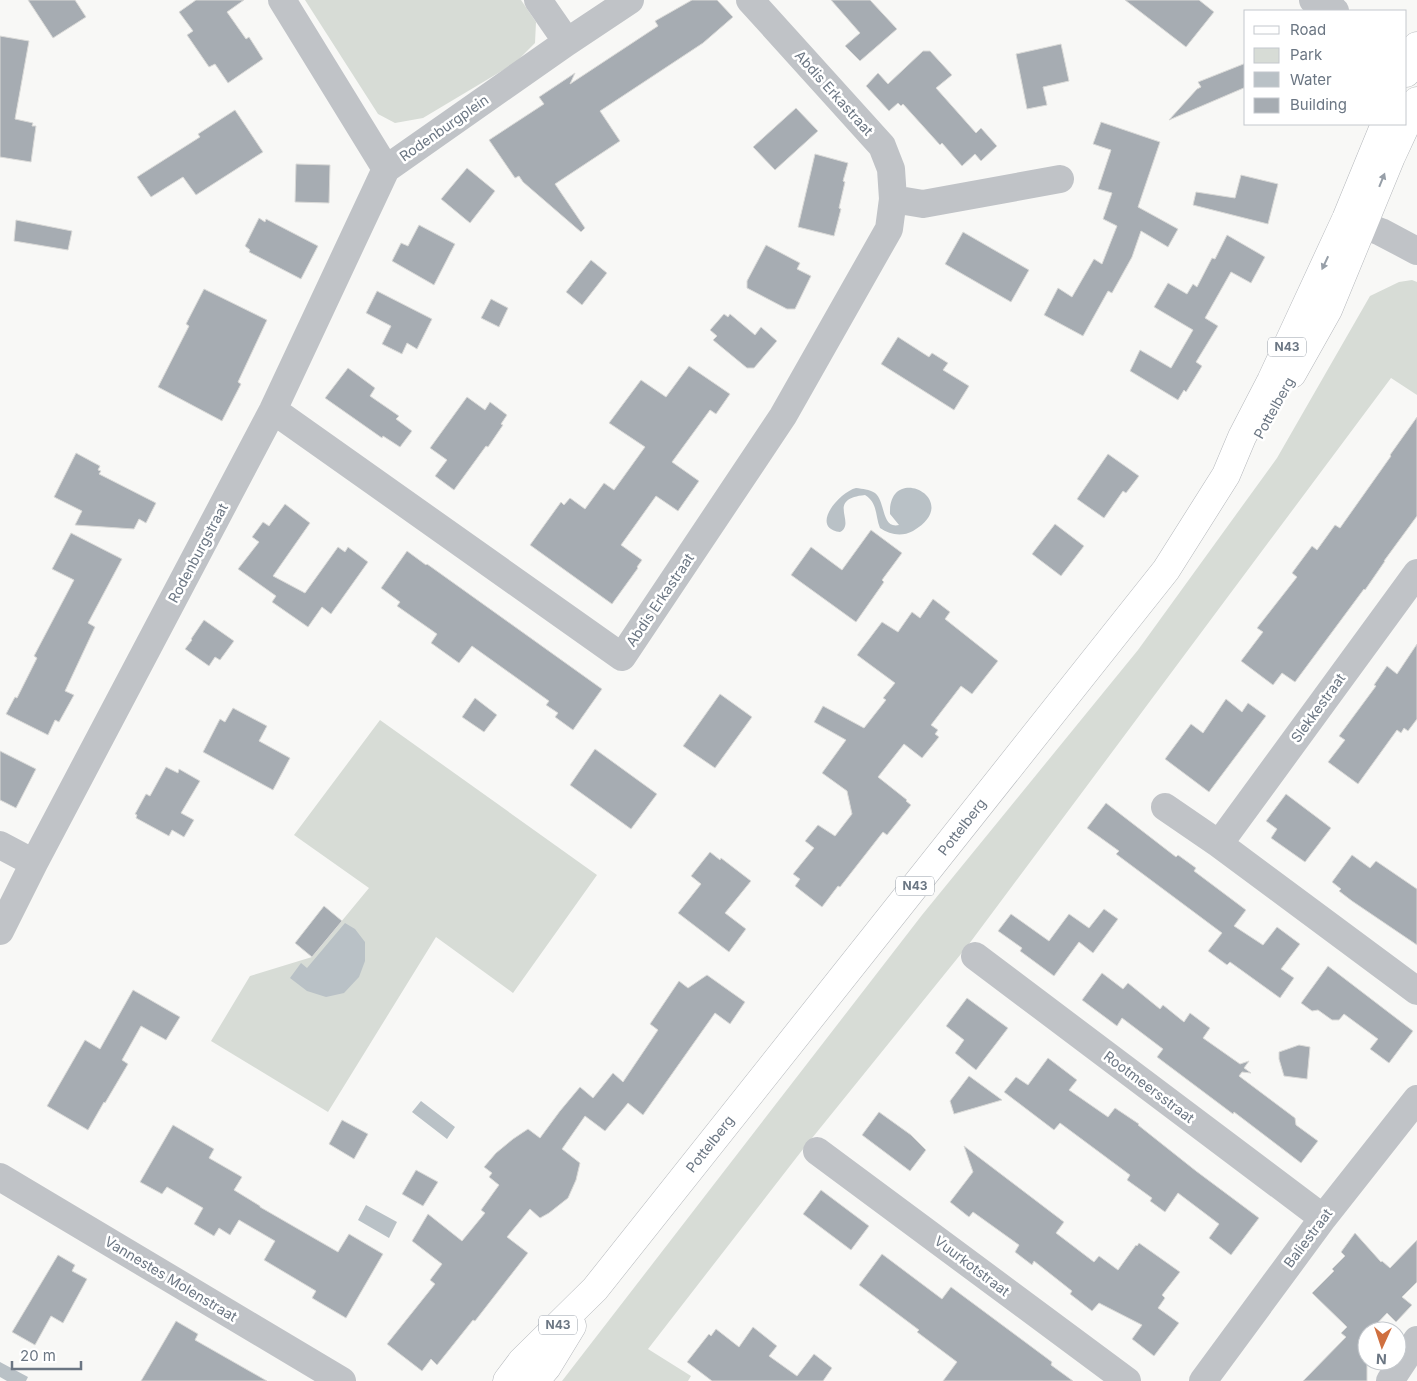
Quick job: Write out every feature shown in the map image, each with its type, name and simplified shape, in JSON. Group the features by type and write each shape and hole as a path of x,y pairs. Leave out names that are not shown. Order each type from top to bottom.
{"main road":[{"path":"1407,70 1414,47"},
{"name":"N43","path":"1407,123 1417,101"},
{"name":"N43","path":"1355,222 1385,125"},
{"name":"N43","path":"1355,222 1391,157 1406,125"},
{"name":"Pottelberg","path":"535,1381 547,1367 595,1289 1166,570 1226,475 1242,437 1355,222"},
{"name":"Pottelberg","path":"507,1381 522,1361 595,1289"}],"street":[{"name":"Rodenburgplein","path":"282,0 386,170 567,42 630,0"},
{"path":"538,0 567,42"},
{"name":"Abdis Erkastraat","path":"273,410 622,657 783,416 889,229 893,199 891,169 882,146 750,0"},
{"path":"1313,0 1333,10"},
{"name":"Rodenburgstraat","path":"0,931 34,862 273,410 386,170"},
{"path":"893,199 923,204 1060,179"},
{"path":"1355,222 1382,232 1417,251"},
{"name":"Slekkestraat","path":"1219,844 1417,573"},
{"path":"1165,807 1219,844 1417,991"},
{"path":"0,845 34,862"},
{"name":"Rootmeersstraat","path":"975,956 1322,1218"},
{"name":"Baliestraat","path":"1203,1381 1322,1218 1417,1099"},
{"name":"Vuurkotstraat","path":"817,1151 1127,1381"},
{"name":"Vannestes Molenstraat","path":"0,1177 342,1381"},
{"path":"1390,1381 1417,1340"}],"green space":[{"path":"305,0 521,0 536,22 535,43 515,63 423,118 395,123 378,114"},
{"path":"1412,280 1417,282 1417,395 1391,378 969,944 800,1153 648,1349 691,1376 688,1381 562,1381 922,915 1138,650 1277,458 1370,296 1399,282"},
{"path":"380,720 597,875 513,993 436,937 328,1112 211,1041 250,976 312,957 369,888 294,835"}],"water":[{"path":"856,488 875,493 881,502 886,519 893,525 899,525 890,514 893,498 900,490 910,488 921,491 928,498 931,508 927,519 913,531 905,534 896,534 880,528 874,506 869,498 865,495 853,497 844,506 844,528 840,532 831,529 827,524 830,510 842,496"},
{"path":"345,923 355,929 365,942 365,961 359,977 344,993 326,997 307,991 290,978 301,963 307,968"},
{"path":"421,1101 455,1127 447,1139 412,1112"},
{"path":"366,1205 397,1222 389,1238 358,1220"},
{"path":"0,1362 28,1377 26,1381 7,1381 0,1377"}],"building":[{"path":"28,0 75,0 86,17 53,38"},
{"path":"196,0 244,0 227,12 246,39 249,37 263,59 228,83 215,64 209,67 187,35 193,31 179,12"},
{"path":"692,0 717,0 733,17 703,43 600,111 620,141 555,184 585,228 581,232 523,182 519,176 515,178 489,140 544,104 539,97 575,73 570,84 658,26 655,21"},
{"path":"831,0 870,0 897,29 860,61 845,46 860,33"},
{"path":"1125,0 1199,0 1214,12 1186,47"},
{"path":"0,36 29,41 15,119 33,123 32,126 36,126 31,162 0,157"},
{"path":"1061,44 1069,81 1043,87 1047,105 1027,109 1016,54"},
{"path":"923,51 930,51 952,75 936,88 976,133 981,128 997,146 981,161 975,154 962,166 903,104 901,106 898,103 889,111 866,86 878,73 888,84"},
{"path":"1244,64 1244,88 1169,120 1201,87 1198,82"},
{"path":"796,108 818,131 775,170 753,147"},
{"path":"235,110 263,152 196,195 183,177 151,197 137,177 200,137 198,134"},
{"path":"1101,122 1160,142 1138,207 1178,229 1168,247 1141,231 1132,257 1112,293 1108,291 1083,336 1044,315 1058,288 1072,297 1094,259 1102,264 1117,226 1103,219 1112,193 1098,189 1111,150 1093,144"},
{"path":"815,154 848,163 843,181 845,182 839,208 841,209 834,236 798,227"},
{"path":"296,164 330,165 329,203 295,202"},
{"path":"467,168 495,191 470,223 441,199"},
{"path":"1241,175 1278,184 1268,224 1193,205 1196,192 1235,198"},
{"path":"259,218 265,222 266,219 318,246 301,279 249,252 250,250 245,246"},
{"path":"16,220 72,231 68,250 14,241"},
{"path":"419,225 455,244 434,285 392,261 401,243 408,246"},
{"path":"963,232 1029,270 1011,302 945,264"},
{"path":"1227,235 1265,257 1251,283 1231,272 1205,318 1218,326 1196,362 1202,366 1186,392 1184,390 1178,400 1130,371 1140,350 1171,368 1193,330 1154,307 1168,283 1187,294 1193,284 1197,287 1212,258 1215,259"},
{"path":"766,245 800,263 797,269 811,276 795,309 787,309 747,288 747,281"},
{"path":"591,260 607,273 582,305 566,292"},
{"path":"204,289 267,320 238,382 241,384 222,421 158,387 189,326 186,324"},
{"path":"377,291 432,319 417,349 407,343 402,354 382,344 391,326 366,313"},
{"path":"491,299 508,308 499,327 481,318"},
{"path":"724,314 728,317 730,314 755,335 761,327 777,341 754,368 747,368 713,340 717,336 710,330"},
{"path":"898,337 929,357 932,353 948,363 943,370 969,386 954,410 881,364"},
{"path":"689,366 730,394 716,414 710,410 672,462 699,481 678,511 656,496 621,545 642,560 612,604 530,545 561,502 564,505 570,498 585,509 604,483 614,490 645,447 609,423 641,380 666,397"},
{"path":"348,368 375,388 370,396 399,416 396,419 412,431 400,447 383,436 382,438 325,398"},
{"path":"467,397 485,410 490,402 507,415 501,424 503,425 488,447 486,446 454,490 435,476 447,460 430,448"},
{"path":"1417,417 1417,516 1365,590 1295,682 1282,673 1273,685 1241,661 1263,632 1257,628 1297,577 1292,573 1312,546 1317,550 1335,525 1340,528"},
{"path":"76,453 100,466 98,470 101,471 99,474 156,503 146,523 139,519 134,529 75,525 82,511 54,497"},
{"path":"1108,454 1139,476 1126,493 1123,491 1104,518 1077,499"},
{"path":"285,504 310,523 273,576 305,593 338,547 345,552 348,547 368,562 331,614 322,607 308,627 272,602 276,596 238,569 259,542 252,537 263,522 269,526"},
{"path":"1055,524 1084,546 1061,576 1032,554"},
{"path":"871,530 902,553 882,580 884,582 856,622 791,575 811,547 842,570"},
{"path":"71,533 122,559 88,623 95,627 65,691 74,695 59,722 55,720 48,735 6,714 15,697 17,698 37,658 34,656 74,580 52,569"},
{"path":"407,551 602,689 573,730 555,717 558,713 546,705 549,701 472,646 459,663 431,643 437,634 397,606 400,602 381,588"},
{"path":"933,599 950,612 945,619 998,661 972,694 961,686 931,725 938,730 935,734 939,737 922,758 904,744 878,777 911,805 887,835 883,832 822,907 795,886 800,879 793,874 814,848 805,841 818,825 835,836 852,814 847,791 822,773 846,740 814,722 823,706 864,728 886,700 883,698 895,683 857,655 882,622 898,632 912,612 920,618"},
{"path":"204,620 234,641 220,660 215,657 209,666 185,649"},
{"path":"1417,644 1417,719 1408,731 1404,728 1401,733 1397,730 1358,784 1328,762 1345,740 1339,736 1376,686 1374,685 1387,666 1397,674"},
{"path":"720,694 752,717 715,768 683,746"},
{"path":"475,698 497,715 484,732 462,717"},
{"path":"1226,699 1242,712 1248,703 1266,716 1209,792 1165,759 1191,724 1203,733"},
{"path":"233,708 267,726 259,741 290,758 273,790 203,752 220,719 225,722"},
{"path":"595,749 657,794 631,829 570,785"},
{"path":"0,751 36,769 16,808 0,800"},
{"path":"166,767 178,773 179,769 200,781 181,813 194,820 184,837 172,830 169,836 136,818 137,815 135,814 146,794 150,796"},
{"path":"1286,794 1331,828 1305,862 1271,838 1277,829 1266,821"},
{"path":"1106,803 1176,857 1178,855 1196,868 1194,871 1246,910 1234,926 1263,945 1277,927 1300,944 1281,969 1294,978 1280,998 1230,962 1227,965 1208,951 1222,933 1116,854 1119,851 1087,828"},
{"path":"710,852 751,881 725,913 746,929 729,952 678,913 701,884 691,876"},
{"path":"1352,855 1370,868 1376,861 1417,889 1417,945 1352,901 1339,891 1341,889 1332,882"},
{"path":"324,906 342,921 312,957 295,943"},
{"path":"1104,909 1118,919 1093,953 1079,942 1054,976 1020,951 1022,948 998,931 1011,914 1049,941 1069,914 1089,928"},
{"path":"1328,966 1413,1031 1389,1063 1370,1049 1378,1039 1344,1014 1339,1020 1332,1020 1318,1010 1312,1011 1301,1003"},
{"path":"1102,973 1123,989 1128,983 1160,1009 1163,1005 1184,1022 1190,1013 1210,1028 1203,1038 1240,1064 1249,1061 1244,1068 1251,1073 1242,1072 1239,1076 1295,1118 1296,1125 1318,1141 1301,1163 1157,1057 1163,1049 1122,1018 1117,1026 1082,1000"},
{"path":"707,975 745,1002 730,1024 715,1013 643,1115 628,1103 605,1131 585,1116 562,1149 580,1163 576,1180 568,1198 540,1218 530,1209 507,1237 528,1253 475,1321 473,1320 437,1365 431,1359 422,1371 387,1344 435,1284 430,1280 442,1264 412,1241 428,1214 462,1241 485,1213 481,1210 499,1185 489,1177 492,1173 484,1167 496,1153 528,1129 540,1138 580,1087 593,1098 613,1073 623,1082 658,1030 650,1024 679,981 688,988"},
{"path":"133,990 180,1017 166,1040 141,1026 122,1060 128,1064 88,1130 47,1106 85,1040 100,1049"},
{"path":"967,998 1008,1028 976,1070 955,1053 964,1040 946,1026"},
{"path":"1299,1045 1310,1047 1307,1079 1284,1076 1279,1059 1279,1052"},
{"path":"1048,1058 1077,1080 1069,1090 1108,1117 1115,1108 1139,1124 1196,1171 1259,1218 1231,1255 1209,1238 1219,1224 1178,1193 1165,1212 1150,1201 1152,1198 1127,1180 1130,1175 1060,1123 1054,1130 1004,1092 1016,1077 1028,1085"},
{"path":"969,1076 1002,1100 954,1114 950,1101"},
{"path":"879,1112 911,1135 926,1150 910,1171 862,1135"},
{"path":"342,1120 368,1134 354,1159 329,1144"},
{"path":"173,1125 214,1149 209,1158 242,1177 234,1190 260,1207 338,1252 349,1234 383,1254 346,1318 312,1298 316,1291 264,1260 275,1241 239,1220 230,1235 219,1228 214,1236 194,1224 203,1208 167,1187 162,1194 140,1182"},
{"path":"964,1146 1064,1222 1056,1233 1094,1262 1099,1256 1118,1270 1139,1243 1180,1272 1162,1295 1165,1298 1158,1308 1179,1323 1154,1356 1132,1339 1142,1325 1099,1303 1092,1311 1070,1294 1072,1291 1034,1261 1032,1265 1015,1252 1019,1245 973,1212 969,1217 950,1202 973,1172"},
{"path":"416,1170 438,1182 423,1206 402,1194"},
{"path":"821,1190 869,1226 851,1250 803,1214"},
{"path":"1355,1233 1381,1262 1390,1268 1417,1240 1417,1282 1402,1297 1412,1305 1397,1321 1387,1313 1379,1321 1357,1321 1357,1371 1367,1371 1367,1381 1303,1381 1346,1337 1341,1333 1347,1327 1312,1293 1334,1271 1332,1269 1345,1256 1341,1252"},
{"path":"882,1254 942,1299 951,1287 1052,1362 1051,1365 1073,1381 943,1381 957,1362 917,1332 919,1330 859,1285"},
{"path":"58,1255 75,1265 72,1271 87,1279 63,1323 51,1316 35,1345 12,1332"},
{"path":"176,1321 198,1334 195,1340 267,1381 141,1381"},
{"path":"753,1327 777,1346 769,1356 797,1376 814,1354 832,1368 823,1381 712,1381 687,1362 709,1334 711,1336 716,1329 739,1347"}]}
